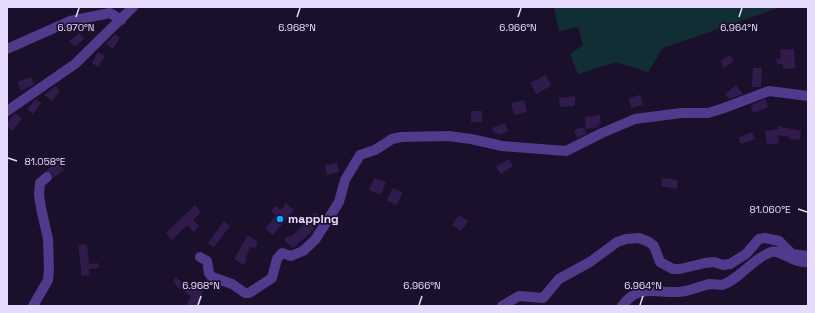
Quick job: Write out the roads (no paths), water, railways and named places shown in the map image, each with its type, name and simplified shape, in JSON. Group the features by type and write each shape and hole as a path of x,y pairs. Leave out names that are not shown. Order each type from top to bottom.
{"street":[{"path":"7,112 75,64 133,7"},
{"path":"7,49 70,21 110,13 121,20"},
{"path":"200,257 207,261 208,273 212,277 232,284 245,293 249,293 272,278 277,259 282,253 291,256 303,251 315,240 339,202 345,180 360,155 375,150 392,139 401,137 448,136 471,139 502,146 566,151 635,119 681,113 708,112 724,108 769,91 808,96"},
{"path":"33,306 48,280 48,239 39,195 40,183 47,177"},
{"path":"502,306 519,296 543,298 559,279 590,262 617,242 626,239 639,238 649,242 654,246 660,262 672,269 680,270 705,263 714,262 723,265 730,264 746,254 759,240 765,238 779,241 792,254 808,256"},
{"path":"622,306 631,296 642,290 679,292 712,284 722,285 742,273 758,259 772,252 777,252 794,261 808,262"}],"place":[{"name":"mapping","path":"280,219"}]}
